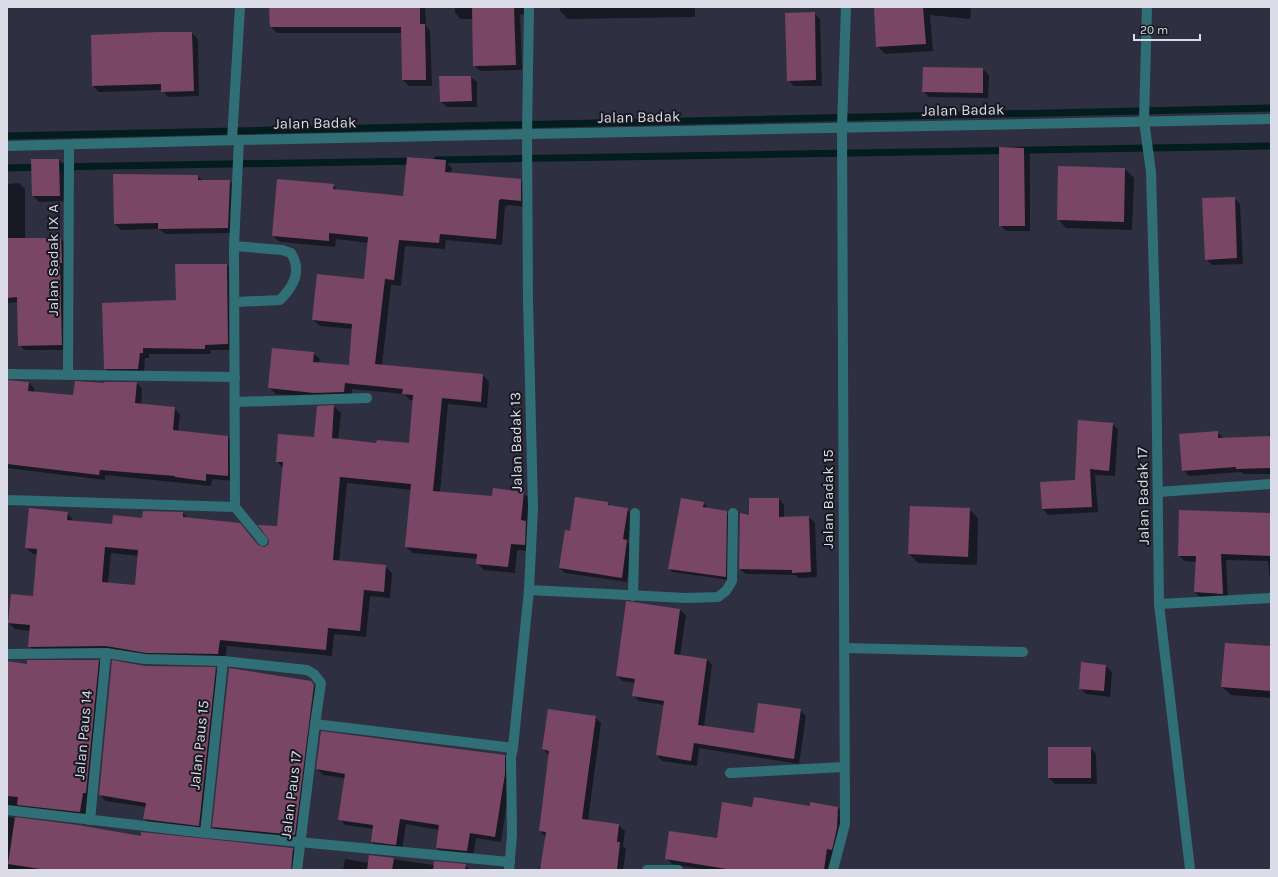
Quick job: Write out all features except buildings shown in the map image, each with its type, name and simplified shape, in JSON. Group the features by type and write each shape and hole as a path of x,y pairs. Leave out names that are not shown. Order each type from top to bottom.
{"street":[{"path":"240,7 234,246 235,507 263,541"},
{"name":"Jalan Badak 13","path":"509,866 512,835 512,752 529,590 533,508 528,300 527,134 530,7"},
{"name":"Jalan Badak 15","path":"833,870 845,824 842,127 846,7"},
{"name":"Jalan Badak 17","path":"1147,7 1144,121 1151,172 1159,604 1190,869"},
{"name":"Jalan Badak","path":"7,146 69,146 236,140 1271,119"},
{"name":"Jalan Sadak IX A","path":"68,375 69,146"},
{"path":"234,246 282,250 291,253 296,261 296,280 289,292 280,300 235,302"},
{"path":"7,374 235,378"},
{"path":"235,402 367,398"},
{"path":"1158,492 1271,484"},
{"path":"7,500 235,507"},
{"path":"529,590 686,598 718,597 726,591 732,581 732,512"},
{"path":"633,596 635,513"},
{"path":"1159,604 1271,598"},
{"path":"844,648 1023,652"},
{"name":"Jalan Paus 17","path":"7,654 106,653 145,659 223,661 307,670 314,674 321,684 297,870"},
{"name":"Jalan Paus 14","path":"90,820 106,653"},
{"name":"Jalan Paus 15","path":"205,833 223,661"},
{"path":"315,724 512,752"},
{"path":"730,772 844,767"},
{"path":"7,810 205,833 300,841 509,866"},
{"path":"647,870 678,870"}],"waterway":[{"path":"7,136 1271,108"},
{"path":"437,160 1271,146"},
{"path":"51,167 415,161"},
{"path":"7,168 41,167"}]}
